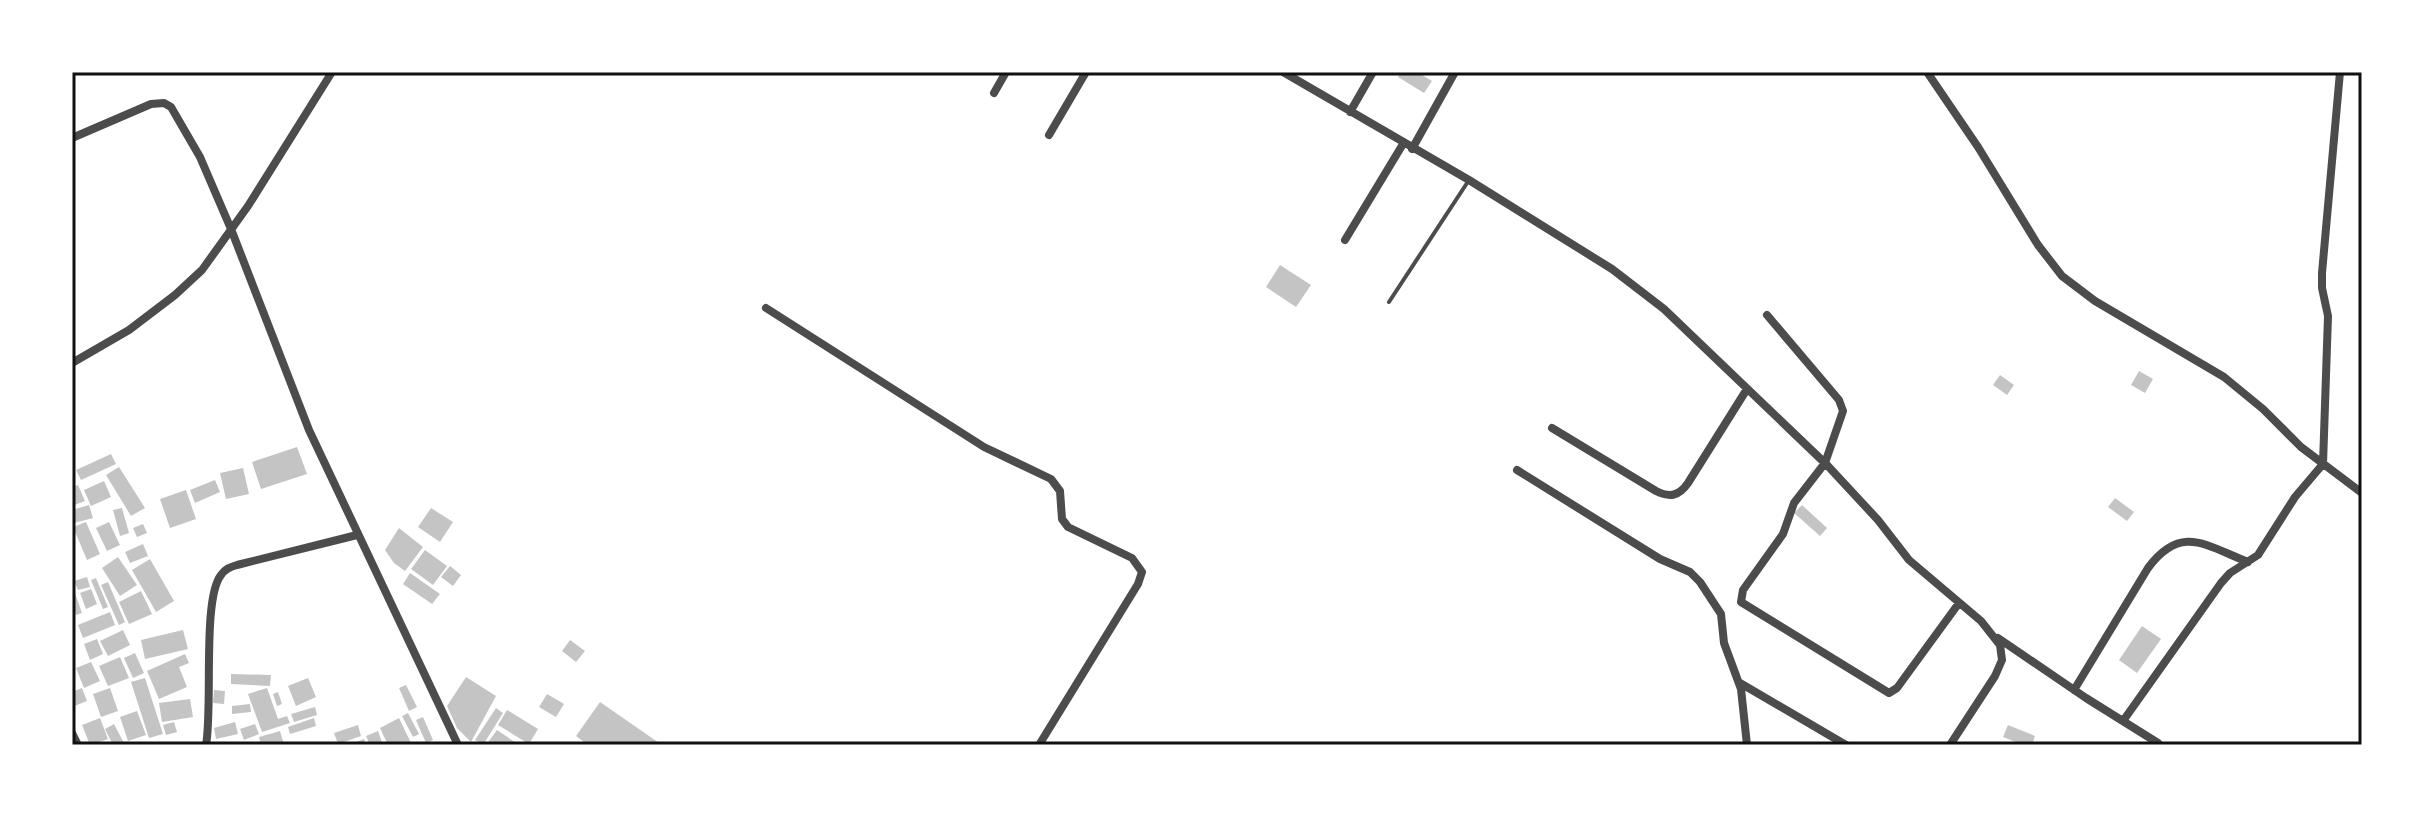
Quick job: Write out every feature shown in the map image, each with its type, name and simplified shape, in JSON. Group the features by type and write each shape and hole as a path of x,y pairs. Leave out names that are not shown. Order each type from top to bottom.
{"street":[{"path":"72,363 120,336 175,295 202,270 332,72"},
{"path":"994,93 1006,72"},
{"path":"1049,135 1086,72"},
{"path":"1350,112 1373,72"},
{"path":"1412,149 1455,72"},
{"path":"1927,72 1978,147 2038,245 2062,276 2095,301 2224,377 2263,409 2301,447 2362,493"},
{"path":"2123,721 2221,583 2230,573 2258,555 2295,497 2323,464 2328,316 2322,273 2340,72"},
{"path":"1286,73 1469,180 1639,288 1825,463 1878,520 1909,560 1994,635 2158,743"},
{"path":"72,138 151,104 164,103 171,107 200,157 231,229 284,371 357,535 385,586 458,745"},
{"path":"1345,240 1403,144"},
{"path":"766,308 984,447 1051,479 1060,491 1062,519 1068,527 1139,564 1141,579 1039,745"},
{"path":"1767,315 1842,406 1842,419 1825,463 1794,503 1783,534 1743,590 1741,602 1889,693 1897,688 1959,603"},
{"path":"1552,428 1656,491 1674,495 1688,483 1747,389"},
{"path":"1517,470 1660,559 1695,576 1721,614 1724,643 1739,682 1747,745"},
{"path":"206,745 210,713 212,597 219,576 237,565 357,535"},
{"path":"2074,690 2148,568 2166,547 2187,540 2248,562"},
{"path":"1950,745 1978,704 2002,660 2000,645 1994,635"},
{"path":"1739,682 1846,745"},
{"path":"72,733 78,745"}],"lane":[{"path":"1389,302 1469,180"}],"building":[{"path":"1401,72 1417,72 1432,81 1424,93 1398,77"},
{"path":"1280,265 1311,285 1296,307 1266,287"},
{"path":"2139,371 2153,379 2145,393 2131,385"},
{"path":"2000,375 2014,385 2007,395 1993,385"},
{"path":"297,447 307,474 261,489 252,462"},
{"path":"111,454 116,464 81,480 76,470"},
{"path":"119,467 145,508 131,516 106,475"},
{"path":"243,468 249,494 226,499 220,473"},
{"path":"215,480 220,492 195,503 190,490"},
{"path":"104,481 111,497 91,506 84,490"},
{"path":"78,485 85,501 72,506 72,487"},
{"path":"186,490 196,519 170,528 160,499"},
{"path":"2115,498 2134,512 2127,521 2108,507"},
{"path":"89,505 93,518 74,523 72,510"},
{"path":"1802,505 1827,528 1820,536 1794,513"},
{"path":"122,508 129,533 120,536 113,510"},
{"path":"431,508 453,522 440,542 418,527"},
{"path":"86,522 100,554 87,560 73,527"},
{"path":"109,522 120,545 107,551 96,528"},
{"path":"143,524 147,533 137,537 133,528"},
{"path":"399,528 423,547 405,571 394,563 385,550"},
{"path":"143,544 148,556 130,563 125,552"},
{"path":"425,550 447,566 433,585 411,569"},
{"path":"118,557 137,585 120,596 102,568"},
{"path":"150,559 174,601 156,612 132,570"},
{"path":"450,566 461,575 453,586 441,577"},
{"path":"410,573 440,594 432,604 403,584"},
{"path":"87,577 90,587 78,590 74,581"},
{"path":"96,578 108,607 103,609 91,580"},
{"path":"108,582 125,622 119,625 101,585"},
{"path":"91,589 97,604 86,609 80,593"},
{"path":"141,591 152,614 129,624 119,602"},
{"path":"75,593 82,613 76,615 72,604 72,594"},
{"path":"110,612 115,625 83,638 78,625"},
{"path":"2142,626 2161,639 2137,673 2119,660"},
{"path":"123,630 130,645 108,656 100,641"},
{"path":"183,630 188,649 145,659 141,640"},
{"path":"97,639 103,654 90,660 84,644"},
{"path":"570,640 585,651 576,662 562,651"},
{"path":"135,653 144,673 133,678 124,658"},
{"path":"185,654 189,663 179,667 187,687 159,699 147,671"},
{"path":"120,657 129,678 108,686 99,666"},
{"path":"91,662 100,681 84,688 76,668"},
{"path":"231,674 271,675 270,686 231,684"},
{"path":"466,677 496,696 471,742 457,728 447,706"},
{"path":"145,678 163,734 149,738 131,682"},
{"path":"308,678 316,697 296,706 288,686"},
{"path":"406,685 417,707 409,711 399,688"},
{"path":"82,688 87,701 72,707 72,692"},
{"path":"110,688 118,711 101,717 93,694"},
{"path":"267,688 278,719 287,716 290,723 262,732 248,694"},
{"path":"214,690 225,691 224,704 213,703"},
{"path":"278,692 282,704 277,706 273,694"},
{"path":"547,694 564,704 556,717 539,707"},
{"path":"190,699 193,717 162,722 159,703"},
{"path":"600,702 662,745 588,745 576,736"},
{"path":"250,704 251,712 232,714 232,706"},
{"path":"315,707 317,715 294,722 291,714"},
{"path":"496,708 503,713 483,745 475,740"},
{"path":"507,710 538,729 529,744 498,725"},
{"path":"137,711 146,735 128,741 120,717"},
{"path":"408,713 419,734 413,737 402,716"},
{"path":"423,717 433,740 426,743 416,720"},
{"path":"100,718 108,739 90,745 82,725"},
{"path":"314,718 316,726 290,734 288,727"},
{"path":"399,718 412,745 388,745 380,728"},
{"path":"174,722 177,732 166,735 163,725"},
{"path":"235,722 238,734 216,739 214,728"},
{"path":"114,724 125,745 113,745 105,729"},
{"path":"255,724 259,734 244,740 240,729"},
{"path":"358,725 361,736 338,744 334,733"},
{"path":"2008,725 2035,736 2032,745 2003,737"},
{"path":"497,730 519,745 486,745"},
{"path":"280,731 284,745 261,745 259,737"},
{"path":"378,731 383,745 370,745 366,736"},
{"path":"364,739 366,745 348,745"}]}
